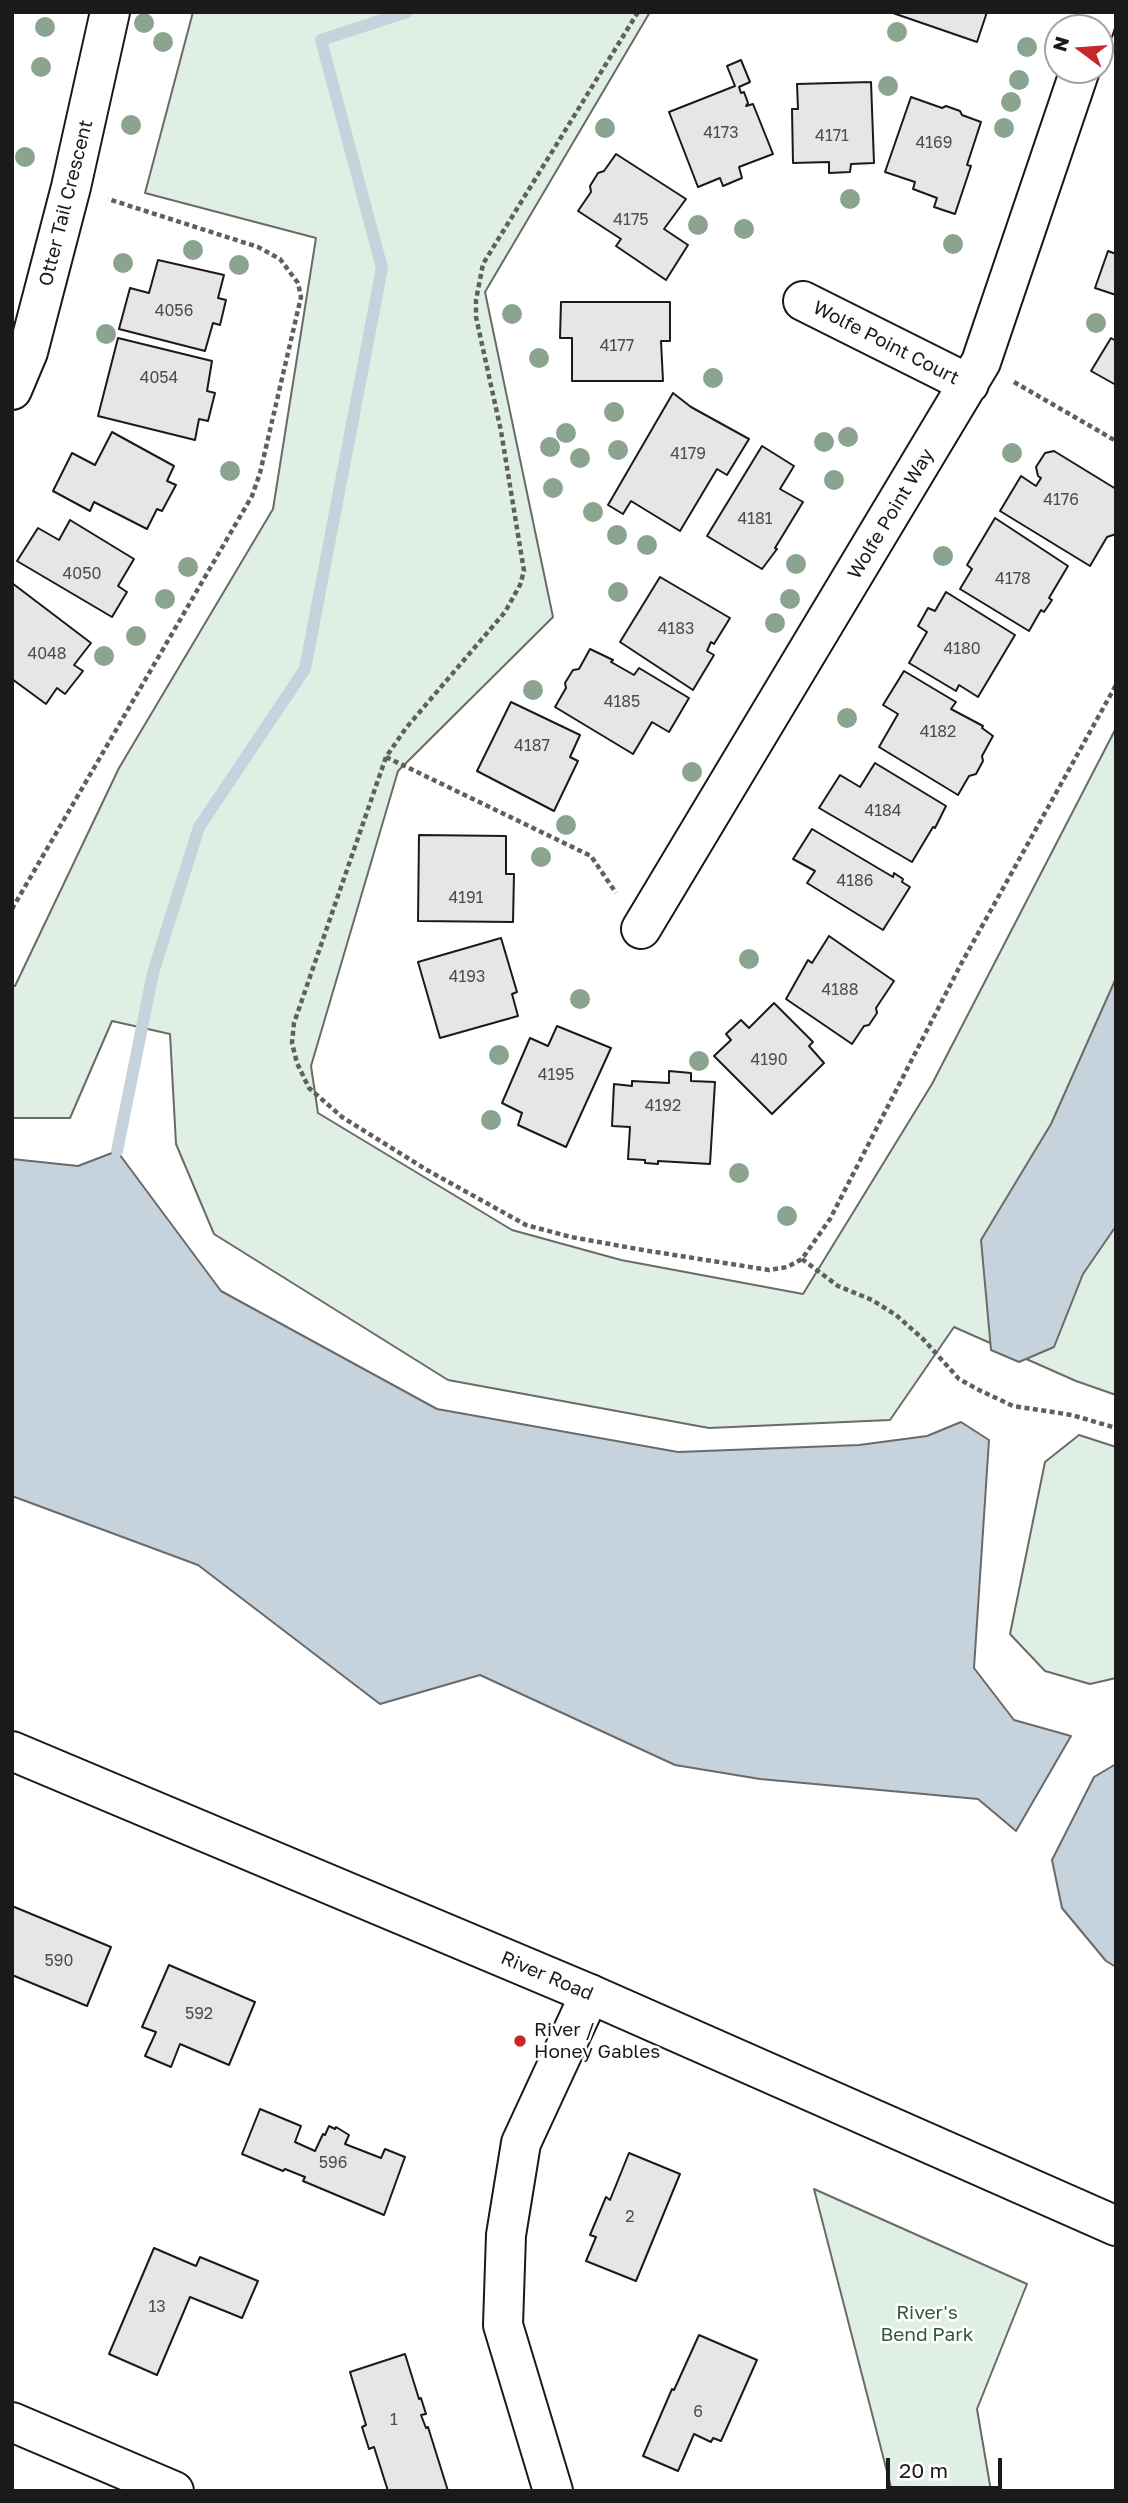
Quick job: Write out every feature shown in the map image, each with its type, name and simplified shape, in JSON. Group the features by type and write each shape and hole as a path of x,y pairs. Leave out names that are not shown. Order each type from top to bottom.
{"street":[{"name":"Otter Tail Crescent","path":"12,390 28,352 71,187 110,12"},
{"name":"Wolfe Point Way","path":"641,929 975,373 1075,84"},
{"name":"Wolfe Point Court","path":"803,301 975,373"},
{"name":"River Road","path":"12,1752 590,1994 1116,2226"},
{"path":"553,2491 503,2325 506,2235 521,2143 590,1994"},
{"path":"12,2422 174,2491"}],"path":[{"path":"638,12 482,264 476,317 501,431 524,571 520,585 505,612 406,728 386,757 294,1023 292,1043 297,1063 309,1088 342,1117 427,1170 526,1225 571,1237 769,1270 788,1267 802,1259 831,1219 961,964 1116,685"},
{"path":"12,909 252,496 260,473 301,297 299,283 281,259 258,247 71,187"},
{"path":"975,373 1116,441"},
{"path":"386,757 591,856 641,929"},
{"path":"802,1259 838,1286 872,1300 896,1315 923,1339 960,1379 979,1390 1013,1406 1072,1415 1116,1428"}],"green space":[{"path":"193,12 650,12 485,292 553,617 398,771 311,1066 318,1113 512,1230 621,1260 803,1294 932,1084 1116,728 1116,1395 1076,1381 954,1327 890,1420 709,1428 448,1380 214,1234 176,1144 170,1034 112,1021 70,1118 12,1118 12,986 15,986 119,768 273,509 316,238 145,193"},
{"path":"1079,1435 1116,1447 1116,1678 1090,1684 1045,1671 1010,1634 1045,1462"},
{"name":"River's Bend Park","path":"814,2189 1027,2284 977,2409 991,2491 892,2491"}],"shaded area":[{"path":"1116,978 1116,1226 1083,1274 1054,1347 1019,1362 991,1350 981,1240 1051,1124"},
{"path":"117,1151 221,1291 437,1409 678,1452 859,1445 927,1436 961,1422 989,1440 974,1668 1014,1720 1071,1736 1016,1831 978,1799 760,1779 675,1765 480,1675 380,1704 198,1565 12,1496 12,1159 78,1166"},
{"path":"1116,1764 1116,1967 1106,1961 1062,1908 1052,1860 1094,1777"}],"building":[{"path":"890,12 987,12 977,42"},
{"path":"741,60 750,82 739,87 741,93 744,92 748,103 746,106 753,104 773,154 739,167 742,178 723,186 720,178 698,187 669,112 735,86 727,66"},
{"path":"871,82 874,163 851,164 850,172 829,173 829,162 793,163 792,109 798,109 797,84"},
{"path":"911,97 960,111 962,115 981,122 967,165 971,166 955,214 934,207 937,198 913,189 915,182 885,172"},
{"path":"616,154 686,199 664,229 688,245 666,280 616,246 621,239 578,211 591,192 590,186 598,173 604,171"},
{"path":"1108,251 1116,254 1116,295 1095,288"},
{"path":"158,260 224,275 218,298 226,300 220,325 213,323 205,351 119,329 130,288 149,293"},
{"path":"561,302 670,302 670,341 661,341 663,381 572,381 572,338 560,338"},
{"path":"118,338 212,361 207,391 215,393 208,421 199,419 195,440 98,416"},
{"path":"1111,338 1116,341 1116,385 1091,371"},
{"path":"673,393 691,407 749,439 727,475 717,469 680,531 631,501 623,514 608,505"},
{"path":"112,432 174,466 167,481 176,485 162,511 157,509 147,529 94,502 90,511 53,491 72,453 95,465"},
{"path":"762,446 794,466 780,489 803,502 775,548 777,549 762,569 707,536"},
{"path":"1054,451 1116,489 1116,534 1107,537 1090,566 1000,511 1021,476 1036,486 1041,478 1036,467 1045,453"},
{"path":"995,518 1068,566 1049,598 1052,600 1044,612 1041,610 1029,631 960,589 972,569 967,565"},
{"path":"70,520 134,559 118,586 127,592 112,617 17,561 38,528 59,540"},
{"path":"660,577 730,618 714,644 711,642 707,651 714,655 693,690 620,642"},
{"path":"12,583 91,643 74,665 83,671 65,694 57,688 46,704 12,679"},
{"path":"946,592 1015,635 978,697 959,685 956,691 909,663 927,632 918,626 928,608 935,611"},
{"path":"590,649 613,660 611,662 634,675 639,668 689,698 669,732 652,722 633,754 555,707 566,688 565,683 573,670 579,669"},
{"path":"904,671 956,702 951,709 983,726 982,728 993,736 976,774 969,776 958,795 879,747 898,714 883,705"},
{"path":"511,702 580,735 570,757 578,761 554,811 477,771"},
{"path":"875,763 946,806 912,862 819,808 840,775 860,787"},
{"path":"812,829 893,877 894,873 910,887 883,930 807,883 815,871 793,859"},
{"path":"419,835 506,836 506,874 514,874 513,922 418,921"},
{"path":"829,936 894,981 876,1008 877,1013 869,1025 864,1026 852,1044 786,999 808,960 812,963"},
{"path":"501,938 517,992 512,994 518,1016 440,1038 418,962"},
{"path":"774,1003 813,1042 809,1046 824,1063 772,1114 714,1056 731,1040 726,1034 741,1020 749,1028"},
{"path":"557,1026 611,1048 566,1147 518,1125 522,1113 502,1103 530,1038 548,1046"},
{"path":"669,1071 691,1073 691,1081 715,1082 710,1164 658,1161 658,1164 628,1159 630,1127 612,1126 614,1084 632,1086 632,1081 669,1083"},
{"path":"12,1906 111,1947 87,2006 12,1975"},
{"path":"169,1965 255,2002 229,2065 180,2044 171,2067 145,2056 156,2032 142,2027"},
{"path":"260,2109 301,2126 295,2142 315,2151 329,2126 349,2135 345,2144 381,2158 385,2149 405,2157 384,2215 303,2181 305,2177 242,2154"},
{"path":"629,2153 680,2174 636,2281 586,2261 596,2237 590,2235 606,2197 610,2200"},
{"path":"154,2248 196,2266 200,2257 258,2281 242,2318 190,2297 157,2375 109,2354"},
{"path":"699,2335 757,2360 721,2441 713,2438 711,2442 694,2434 678,2471 643,2456"},
{"path":"405,2354 426,2414 421,2415 426,2428 428,2427 448,2491 388,2491 374,2447 369,2449 362,2427 366,2425 350,2372"}],"waterway":[{"path":"117,1151 153,973 199,827 305,669 382,268 321,40 407,12"}],"place":[{"name":"River / Honey Gables","path":"520,2041"}]}
